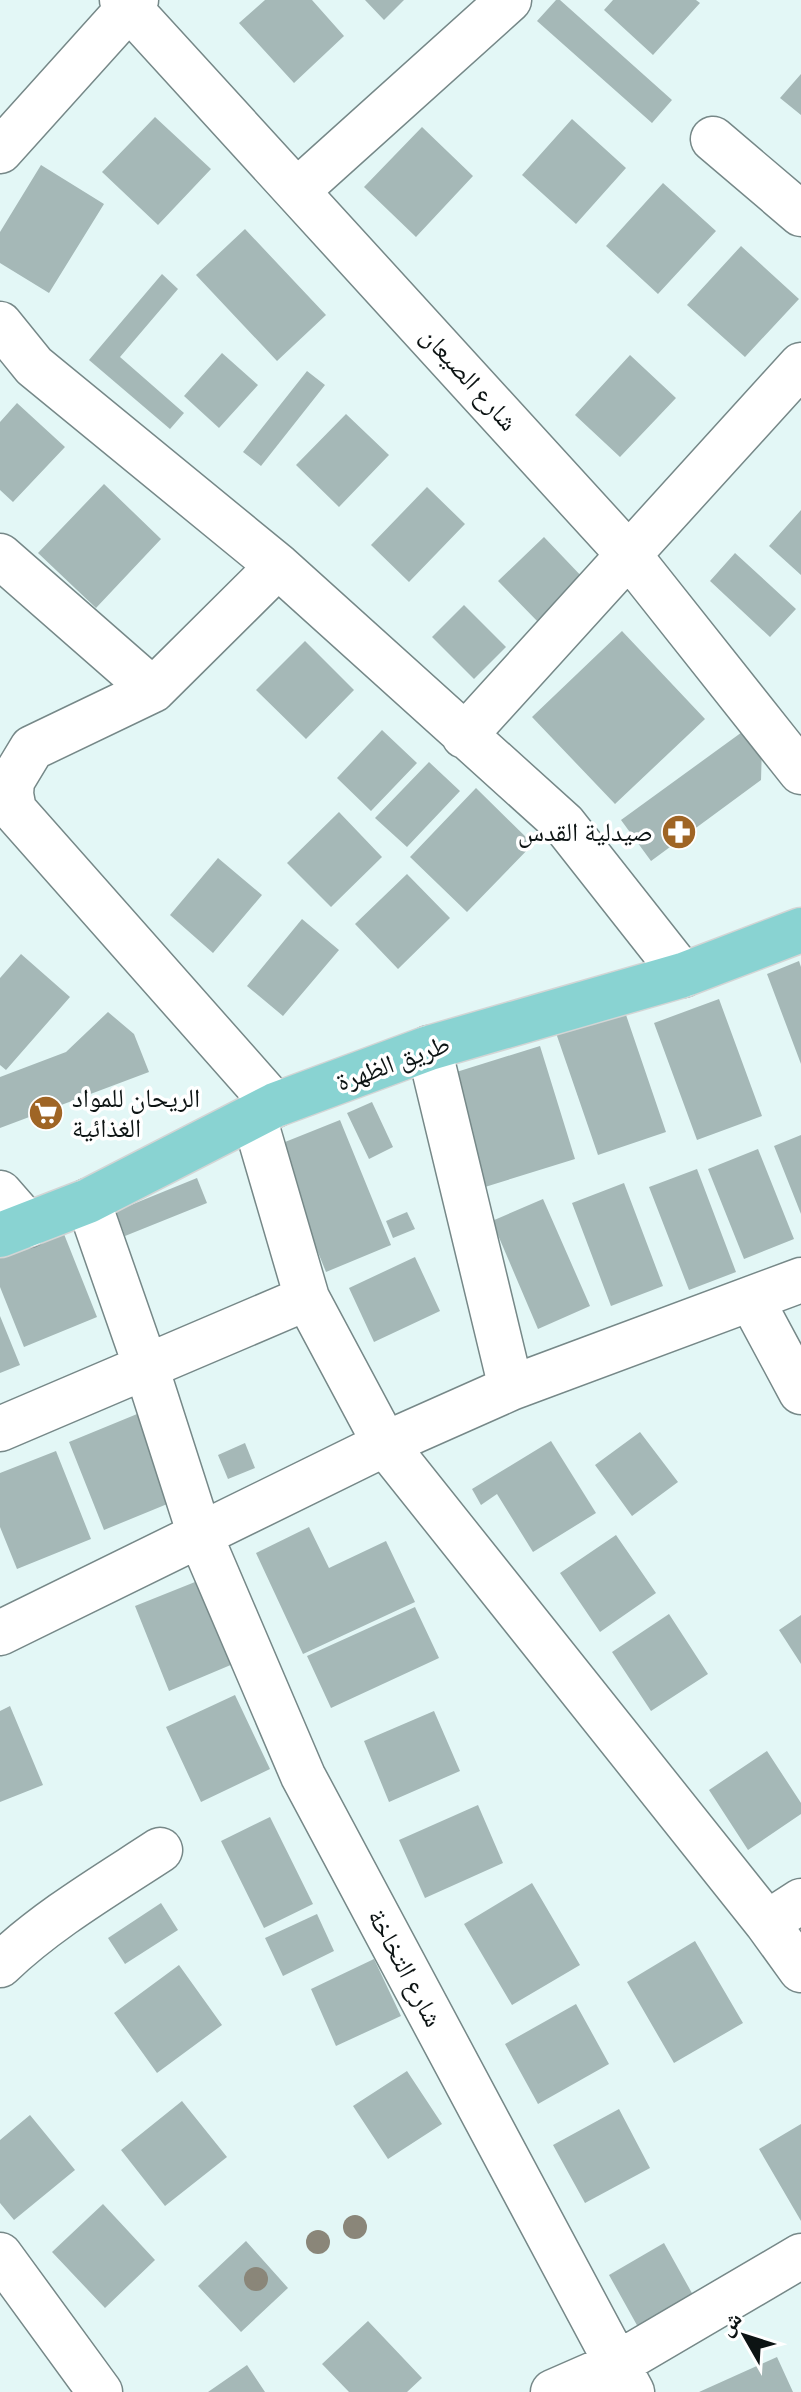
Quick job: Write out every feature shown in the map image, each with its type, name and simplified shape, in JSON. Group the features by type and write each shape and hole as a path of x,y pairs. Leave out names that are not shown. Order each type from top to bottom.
{"main road":[{"name":"طريق الظهرة","path":"9,1218 88,1201 265,1111 429,1048 683,975 801,930"}],"street":[{"path":"298,190 509,0"},
{"path":"0,151 129,3"},
{"name":"شارع الصيعان","path":"129,3 628,554 801,772"},
{"path":"713,139 801,214"},
{"path":"0,324 34,366 278,566 564,824 683,975"},
{"path":"464,736 801,365"},
{"path":"0,556 153,690"},
{"path":"278,566 153,690 32,748 12,781 14,810 265,1111 307,1298 385,1444 784,1912 801,1970"},
{"path":"429,1048 511,1388"},
{"name":"شارع التخاخة","path":"88,1201 200,1535 303,1776 624,2378"},
{"path":"0,1633 385,1444 511,1388 801,1280"},
{"path":"0,1429 307,1298"},
{"path":"751,1299 801,1392"},
{"path":"6,1947 160,1850"},
{"path":"0,2255 100,2392"},
{"path":"553,2392 624,2378 801,2256"}],"building":[{"path":"265,0 312,0 344,36 294,83 239,23"},
{"path":"365,0 404,0 384,20"},
{"path":"556,0 560,0 672,100 652,123 537,21"},
{"path":"613,0 696,0 700,3 653,55 604,10"},
{"path":"801,74 801,115 780,98"},
{"path":"155,117 211,169 158,225 102,172"},
{"path":"572,119 626,168 576,224 522,175"},
{"path":"422,127 473,176 416,237 364,187"},
{"path":"41,165 104,204 49,293 0,263 0,232"},
{"path":"663,183 716,231 658,294 606,246"},
{"path":"245,229 326,315 277,361 196,275"},
{"path":"741,246 799,299 745,357 687,305"},
{"path":"162,274 178,289 120,357 184,413 170,429 89,360"},
{"path":"222,353 258,385 219,428 184,396"},
{"path":"630,355 676,398 620,457 575,415"},
{"path":"307,371 325,385 261,466 243,452"},
{"path":"17,403 65,447 13,502 0,490 0,422"},
{"path":"346,414 389,455 339,507 296,465"},
{"path":"104,484 161,539 96,608 38,553"},
{"path":"427,487 465,524 409,582 371,545"},
{"path":"801,510 801,575 769,546"},
{"path":"544,537 585,580 539,623 498,581"},
{"path":"735,553 796,609 770,637 710,581"},
{"path":"464,605 506,647 474,679 432,637"},
{"path":"622,631 705,719 615,804 532,717"},
{"path":"305,641 354,690 306,739 256,690"},
{"path":"749,727 762,745 761,780 651,861 621,820"},
{"path":"382,730 417,763 371,811 337,778"},
{"path":"429,762 460,791 407,847 375,818"},
{"path":"476,788 533,844 467,912 410,857"},
{"path":"339,812 382,857 331,907 287,863"},
{"path":"218,858 262,895 213,953 170,915"},
{"path":"407,874 450,918 398,969 355,924"},
{"path":"302,919 339,950 283,1016 247,986"},
{"path":"21,954 70,997 6,1070 0,1065 0,978"},
{"path":"799,961 801,967 801,1064 767,974"},
{"path":"719,999 762,1116 697,1140 654,1023"},
{"path":"624,1009 666,1132 598,1155 556,1033"},
{"path":"108,1012 134,1034 149,1072 0,1128 0,1077 66,1052"},
{"path":"540,1046 575,1159 485,1187 450,1074"},
{"path":"372,1102 393,1147 369,1159 347,1113"},
{"path":"340,1120 391,1245 326,1272 275,1146"},
{"path":"801,1135 801,1214 774,1146"},
{"path":"758,1149 794,1239 744,1259 708,1169"},
{"path":"697,1169 736,1272 689,1290 649,1187"},
{"path":"197,1178 207,1203 125,1236 116,1211"},
{"path":"624,1183 663,1286 611,1306 572,1203"},
{"path":"543,1199 590,1306 538,1329 492,1221"},
{"path":"407,1212 415,1229 393,1238 386,1221"},
{"path":"62,1229 97,1317 24,1347 0,1287 0,1254"},
{"path":"415,1257 440,1311 374,1342 349,1288"},
{"path":"0,1316 20,1365 0,1373"},
{"path":"142,1412 177,1500 104,1530 69,1442"},
{"path":"640,1432 678,1482 632,1516 595,1465"},
{"path":"551,1441 596,1513 533,1552 497,1494 481,1505 472,1489"},
{"path":"245,1443 255,1468 228,1479 218,1455"},
{"path":"56,1451 91,1539 17,1569 0,1527 0,1473"},
{"path":"309,1527 329,1568 386,1541 415,1602 303,1654 256,1553"},
{"path":"616,1535 656,1593 600,1632 560,1573"},
{"path":"200,1580 233,1664 169,1691 135,1606"},
{"path":"415,1607 439,1658 331,1708 307,1656"},
{"path":"669,1614 708,1674 651,1711 612,1652"},
{"path":"801,1615 801,1664 779,1630"},
{"path":"235,1695 270,1769 201,1802 166,1727"},
{"path":"10,1706 43,1785 0,1802 0,1711"},
{"path":"434,1711 460,1771 389,1802 364,1741"},
{"path":"767,1751 801,1803 801,1814 748,1850 709,1790"},
{"path":"478,1805 503,1863 425,1898 399,1840"},
{"path":"270,1817 313,1904 264,1928 221,1841"},
{"path":"532,1883 580,1965 512,2005 464,1924"},
{"path":"161,1903 178,1930 125,1964 108,1938"},
{"path":"317,1914 334,1951 283,1976 265,1938"},
{"path":"695,1941 743,2023 674,2063 627,1982"},
{"path":"374,1959 401,2016 336,2046 311,1989"},
{"path":"179,1965 222,2025 157,2073 114,2013"},
{"path":"576,2004 609,2064 538,2104 505,2044"},
{"path":"407,2071 442,2124 388,2159 353,2106"},
{"path":"182,2101 227,2157 165,2206 121,2150"},
{"path":"619,2109 650,2168 585,2203 553,2145"},
{"path":"30,2115 75,2170 14,2220 0,2203 0,2140"},
{"path":"801,2124 801,2221 759,2149"},
{"path":"103,2204 155,2260 105,2308 52,2252"},
{"path":"246,2241 288,2288 241,2332 198,2286"},
{"path":"664,2243 693,2295 638,2327 609,2275"},
{"path":"368,2321 422,2378 407,2392 349,2392 322,2364"},
{"path":"777,2357 793,2392 699,2392"},
{"path":"247,2365 265,2392 208,2392"}],"place":[{"name":"صيدلية القدس","path":"679,832"},
{"name":"الريحان للمواد الغذائية","path":"46,1113"}]}
